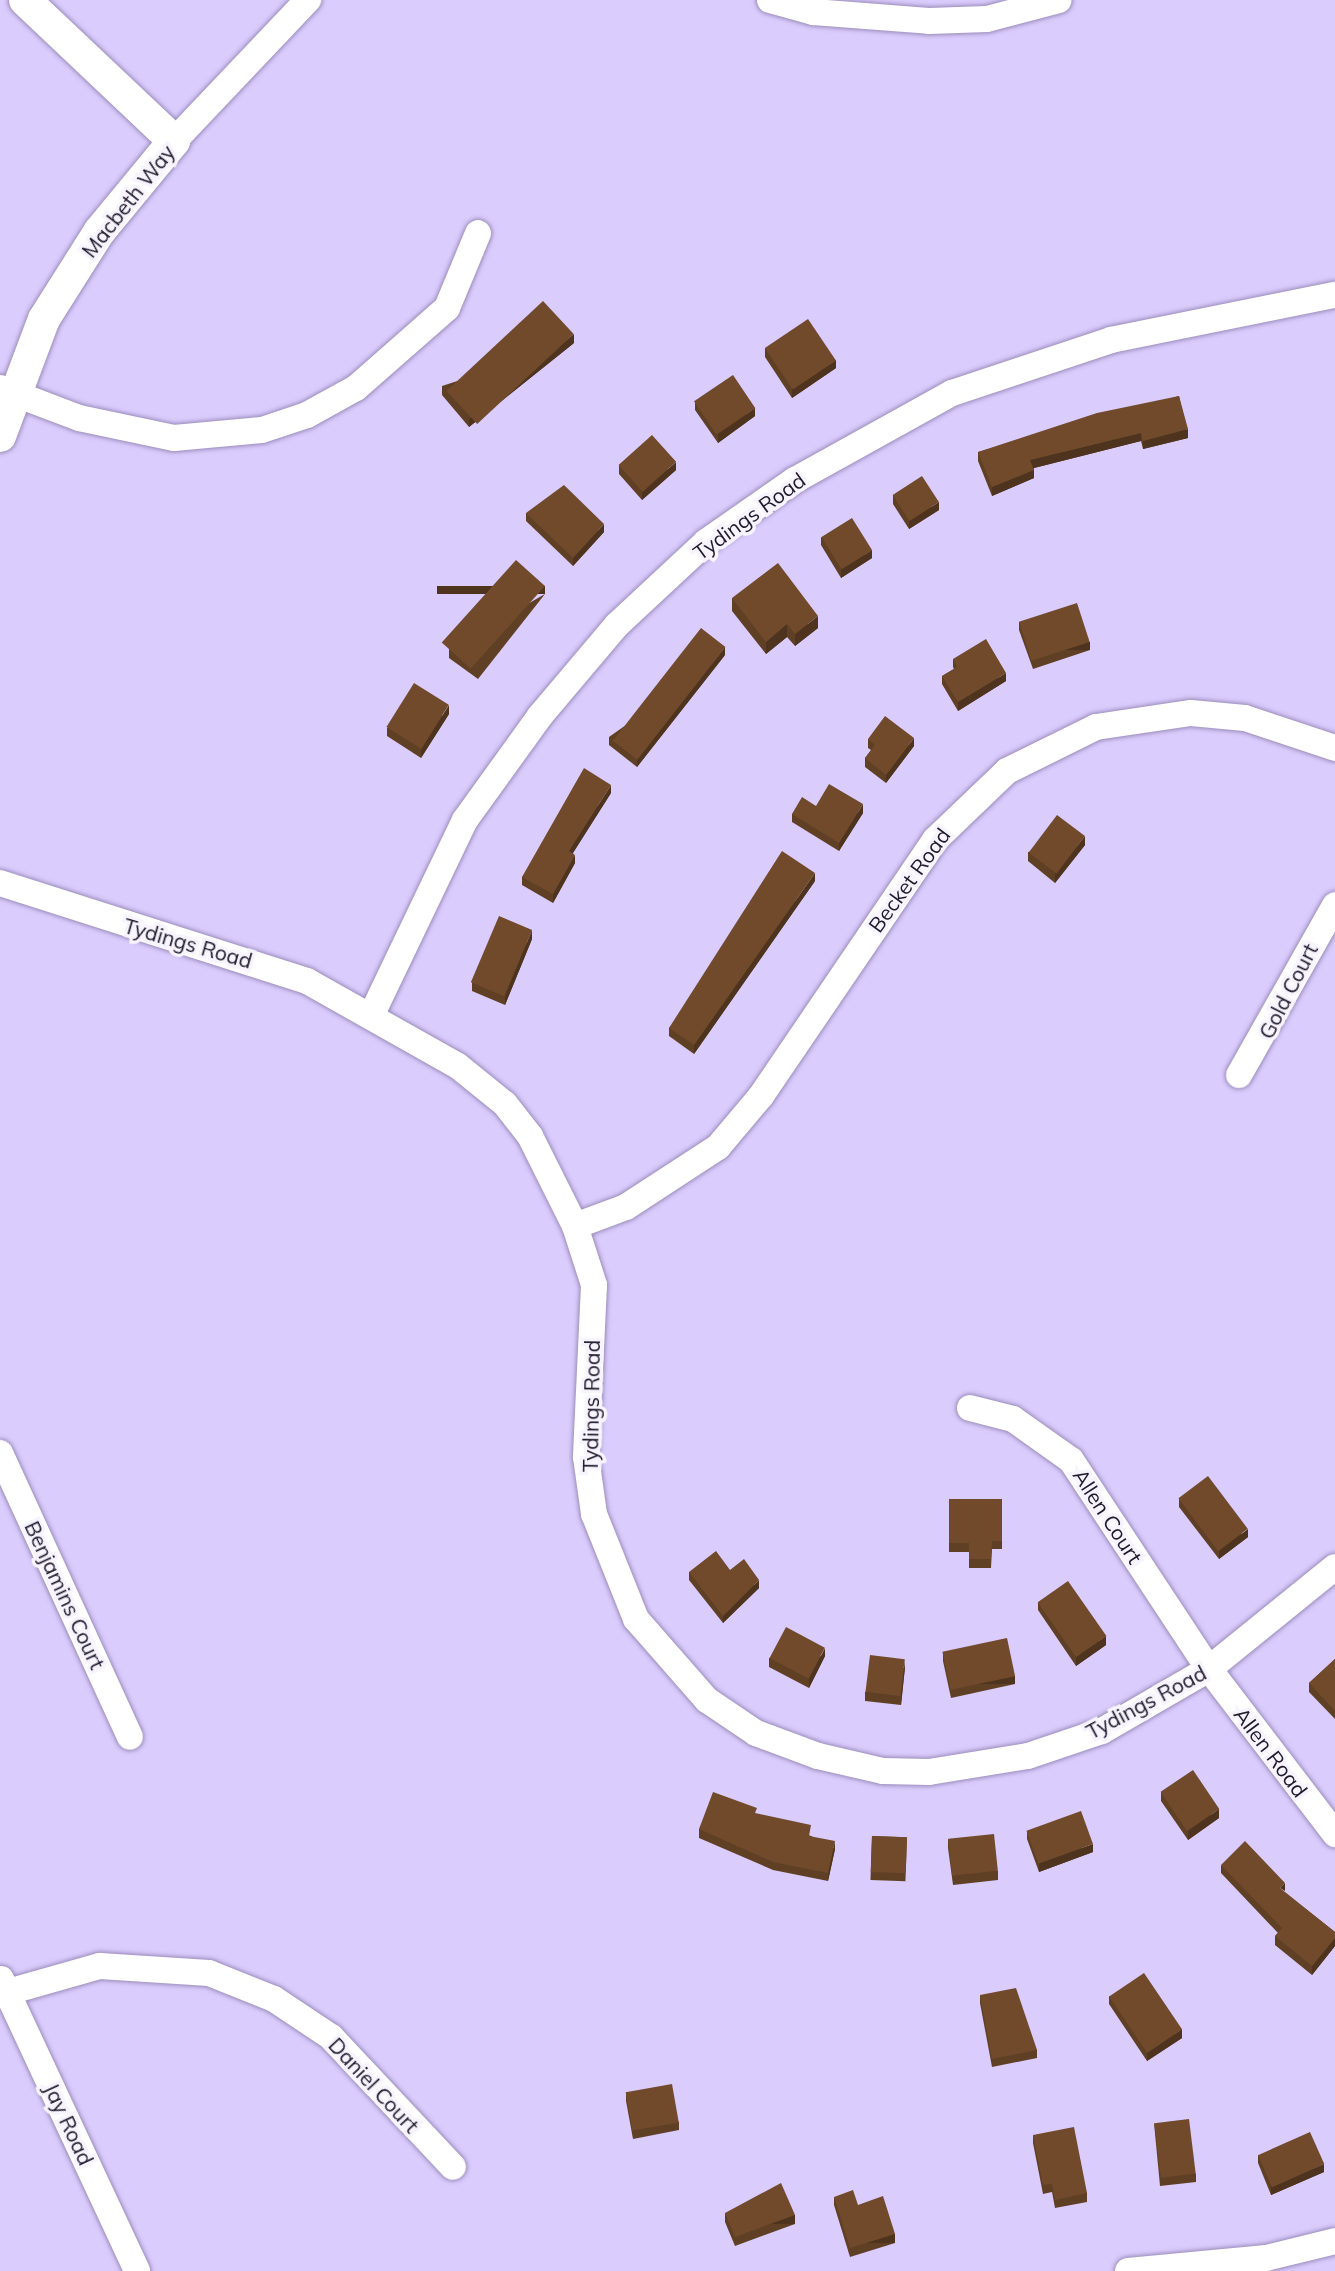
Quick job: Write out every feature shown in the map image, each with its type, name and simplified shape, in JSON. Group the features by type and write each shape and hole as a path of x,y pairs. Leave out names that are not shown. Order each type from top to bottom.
{"street":[{"path":"25,0 174,141"},
{"name":"Macbeth Way","path":"0,436 7,391 51,308 99,232 174,141 308,0"},
{"path":"770,0 813,12 929,21 987,19 1059,0"},
{"path":"7,391 79,418 174,438 226,436 307,415 356,388 447,308 478,233"},
{"name":"Tydings Road","path":"372,1014 465,820 540,716 617,625 706,542 795,480 952,393 1111,340 1335,295"},
{"name":"Becket Road","path":"575,1226 626,1207 718,1147 761,1096 935,840 1007,771 1096,727 1191,713 1245,718 1335,748"},
{"name":"Tydings Road","path":"0,883 268,966 372,1014 458,1066 505,1104 530,1136 575,1226 594,1285 586,1457 594,1514 636,1619 707,1700 757,1732 818,1756 883,1771 929,1772 1028,1756 1102,1731 1209,1669 1335,1567"},
{"name":"Gold Court","path":"1239,1075 1335,905"},
{"name":"Allen Court","path":"970,1408 1013,1419 1071,1460 1209,1669"},
{"name":"Benjamins Court","path":"0,1453 130,1737"},
{"name":"Allen Road","path":"1209,1669 1335,1834"},
{"name":"Daniel Court","path":"4,1985 100,1966 209,1973 274,2000 331,2037 453,2167"},
{"name":"Jay Road","path":"4,1985 137,2271"},
{"path":"1128,2271 1266,2258 1335,2241"}],"building":[{"path":"543,301 574,334 477,424 446,391"},
{"path":"808,319 836,360 793,390 765,348"},
{"path":"733,375 755,408 716,434 694,401"},
{"path":"1179,396 1188,429 1143,441 1141,433 1030,460 1034,470 992,487 978,452 1097,413"},
{"path":"652,435 676,462 643,492 619,465"},
{"path":"922,476 939,502 910,521 893,495"},
{"path":"564,485 604,524 573,558 526,513"},
{"path":"852,518 872,550 842,569 821,537"},
{"path":"516,560 545,586 471,669 442,642"},
{"path":"778,563 818,616 795,634 787,624 766,642 732,598"},
{"path":"1077,603 1090,642 1032,661 1019,622"},
{"path":"701,628 725,647 637,760 613,741"},
{"path":"986,639 1006,673 958,702 942,676 957,667 953,659"},
{"path":"414,683 449,705 421,749 386,727"},
{"path":"885,716 914,738 886,775 865,758 875,745 868,739"},
{"path":"584,768 611,785 569,851 575,855 553,894 522,877"},
{"path":"829,784 863,804 839,843 792,814 802,797 816,806"},
{"path":"1057,815 1085,836 1057,874 1029,853"},
{"path":"782,851 815,873 694,1045 669,1028"},
{"path":"499,916 532,930 504,996 471,982"},
{"path":"1208,1476 1248,1529 1218,1551 1178,1498"},
{"path":"949,1499 1002,1499 1002,1541 992,1541 991,1559 969,1559 969,1543 949,1543"},
{"path":"716,1551 730,1570 744,1559 759,1580 723,1616 689,1572"},
{"path":"1068,1581 1106,1636 1076,1657 1038,1602"},
{"path":"786,1627 825,1648 808,1679 770,1658"},
{"path":"1007,1638 1015,1676 951,1690 942,1652"},
{"path":"870,1655 905,1659 900,1696 865,1692"},
{"path":"1335,1659 1335,1711 1309,1683"},
{"path":"1193,1770 1219,1809 1187,1831 1161,1792"},
{"path":"713,1792 757,1808 755,1813 811,1825 809,1836 835,1841 828,1873 773,1862 699,1829"},
{"path":"1081,1811 1093,1844 1038,1864 1026,1831"},
{"path":"994,1834 998,1871 952,1876 948,1839"},
{"path":"872,1836 907,1837 906,1873 871,1872"},
{"path":"1245,1841 1285,1883 1280,1888 1335,1932 1335,1938 1312,1966 1275,1936 1282,1928 1221,1865"},
{"path":"1144,1973 1182,2029 1147,2053 1109,1996"},
{"path":"1016,1988 1037,2050 992,2059 980,1995"},
{"path":"672,2084 679,2122 632,2131 626,2092"},
{"path":"1189,2119 1196,2174 1161,2178 1154,2123"},
{"path":"1074,2127 1087,2193 1055,2200 1052,2184 1043,2185 1033,2135"},
{"path":"1310,2132 1324,2164 1272,2187 1258,2155"},
{"path":"781,2183 795,2215 735,2237 725,2213"},
{"path":"853,2190 858,2205 883,2196 895,2234 850,2248 834,2197"}]}
